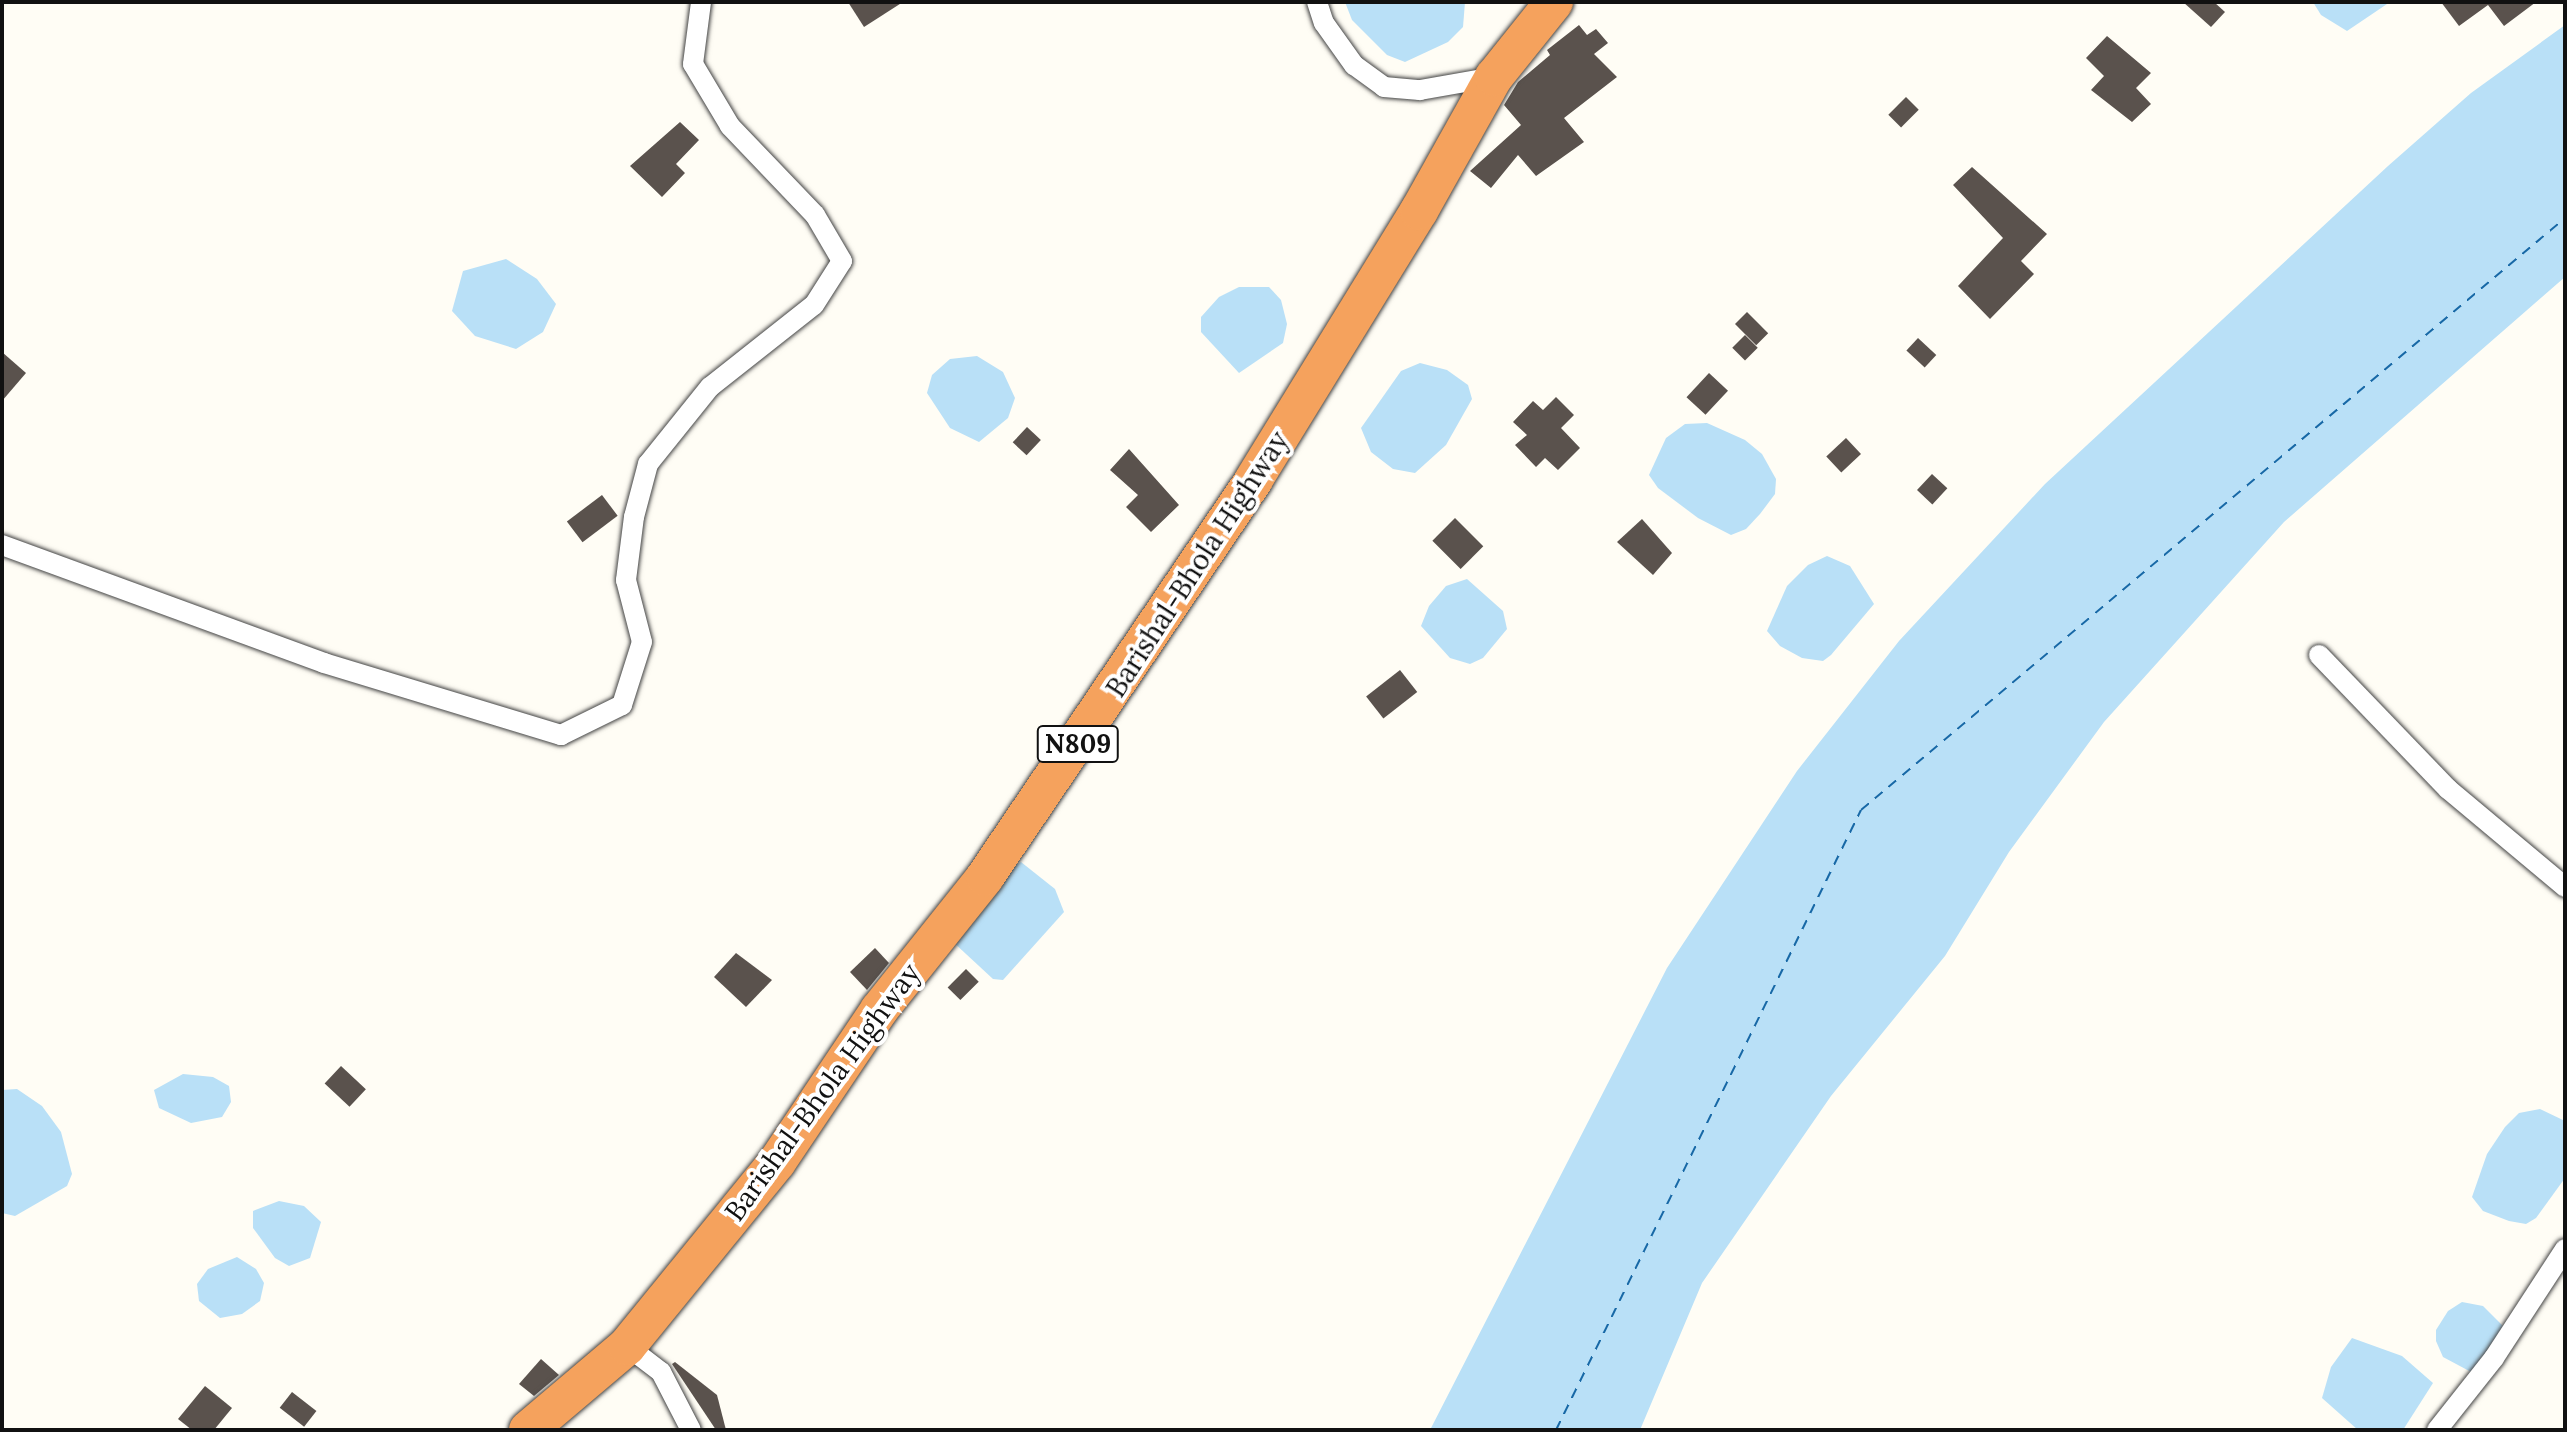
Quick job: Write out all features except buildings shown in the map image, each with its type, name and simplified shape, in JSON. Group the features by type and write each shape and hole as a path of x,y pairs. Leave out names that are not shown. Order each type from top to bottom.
{"highway":[{"name":"Barishal-Bhola Highway","path":"528,1430 627,1346 777,1162 879,1010 985,877 1254,479 1419,211 1494,77 1554,2"}],"street":[{"path":"2,545 324,663 561,735 622,705 642,642 626,580 634,517 648,464 710,387 814,305 842,261 815,215 730,126 693,64 701,2"},
{"path":"1317,2 1324,23 1354,65 1384,87 1420,90 1494,77"},
{"path":"2319,655 2448,789 2565,887"},
{"path":"2437,1430 2494,1358 2565,1249"},
{"path":"627,1346 661,1372 691,1430"}],"water":[{"path":"1345,2 1465,2 1463,27 1448,42 1405,62 1387,55 1352,20"},
{"path":"2313,2 2390,2 2347,31 2321,15"},
{"path":"2565,25 2565,277 2284,522 2104,722 2009,852 1945,956 1831,1096 1702,1283 1640,1430 1430,1430 1667,968 1797,771 1899,641 2045,484 2388,166 2471,93"},
{"path":"506,259 537,279 556,304 543,332 516,349 475,336 452,311 463,271"},
{"path":"1239,287 1269,287 1281,300 1287,324 1283,343 1239,373 1201,332 1201,317 1219,297"},
{"path":"977,356 1003,372 1015,398 1008,418 979,442 950,428 927,393 932,375 950,359"},
{"path":"1420,363 1447,370 1468,385 1472,399 1446,445 1415,473 1393,469 1371,452 1361,428 1401,371"},
{"path":"1707,423 1745,440 1762,454 1776,479 1775,494 1760,514 1746,529 1731,535 1698,518 1658,488 1649,475 1666,438 1685,424"},
{"path":"1827,556 1850,566 1874,604 1823,661 1802,658 1780,646 1767,631 1787,586 1808,565"},
{"path":"1467,579 1503,611 1507,629 1483,658 1470,664 1450,658 1421,626 1429,606 1446,586"},
{"path":"1021,862 1055,889 1064,912 1003,980 993,979 952,941 1007,871"},
{"path":"183,1074 213,1077 229,1086 231,1102 222,1117 191,1123 159,1108 154,1090"},
{"path":"17,1089 42,1106 61,1132 72,1174 67,1186 15,1216 2,1213 2,1090"},
{"path":"2540,1109 2565,1121 2565,1178 2536,1218 2526,1224 2483,1211 2472,1197 2487,1154 2505,1127 2519,1113"},
{"path":"279,1201 304,1206 321,1222 310,1258 289,1266 275,1258 253,1228 253,1211"},
{"path":"237,1257 256,1269 264,1283 260,1301 242,1314 220,1318 199,1301 197,1284 208,1269"},
{"path":"2462,1302 2483,1306 2503,1326 2473,1373 2443,1357 2436,1341 2436,1330 2448,1311"},
{"path":"2352,1338 2402,1356 2433,1383 2403,1430 2358,1430 2322,1398 2331,1367"}],"ferry route":[{"path":"1556,1430 1861,810 2565,218"}]}
